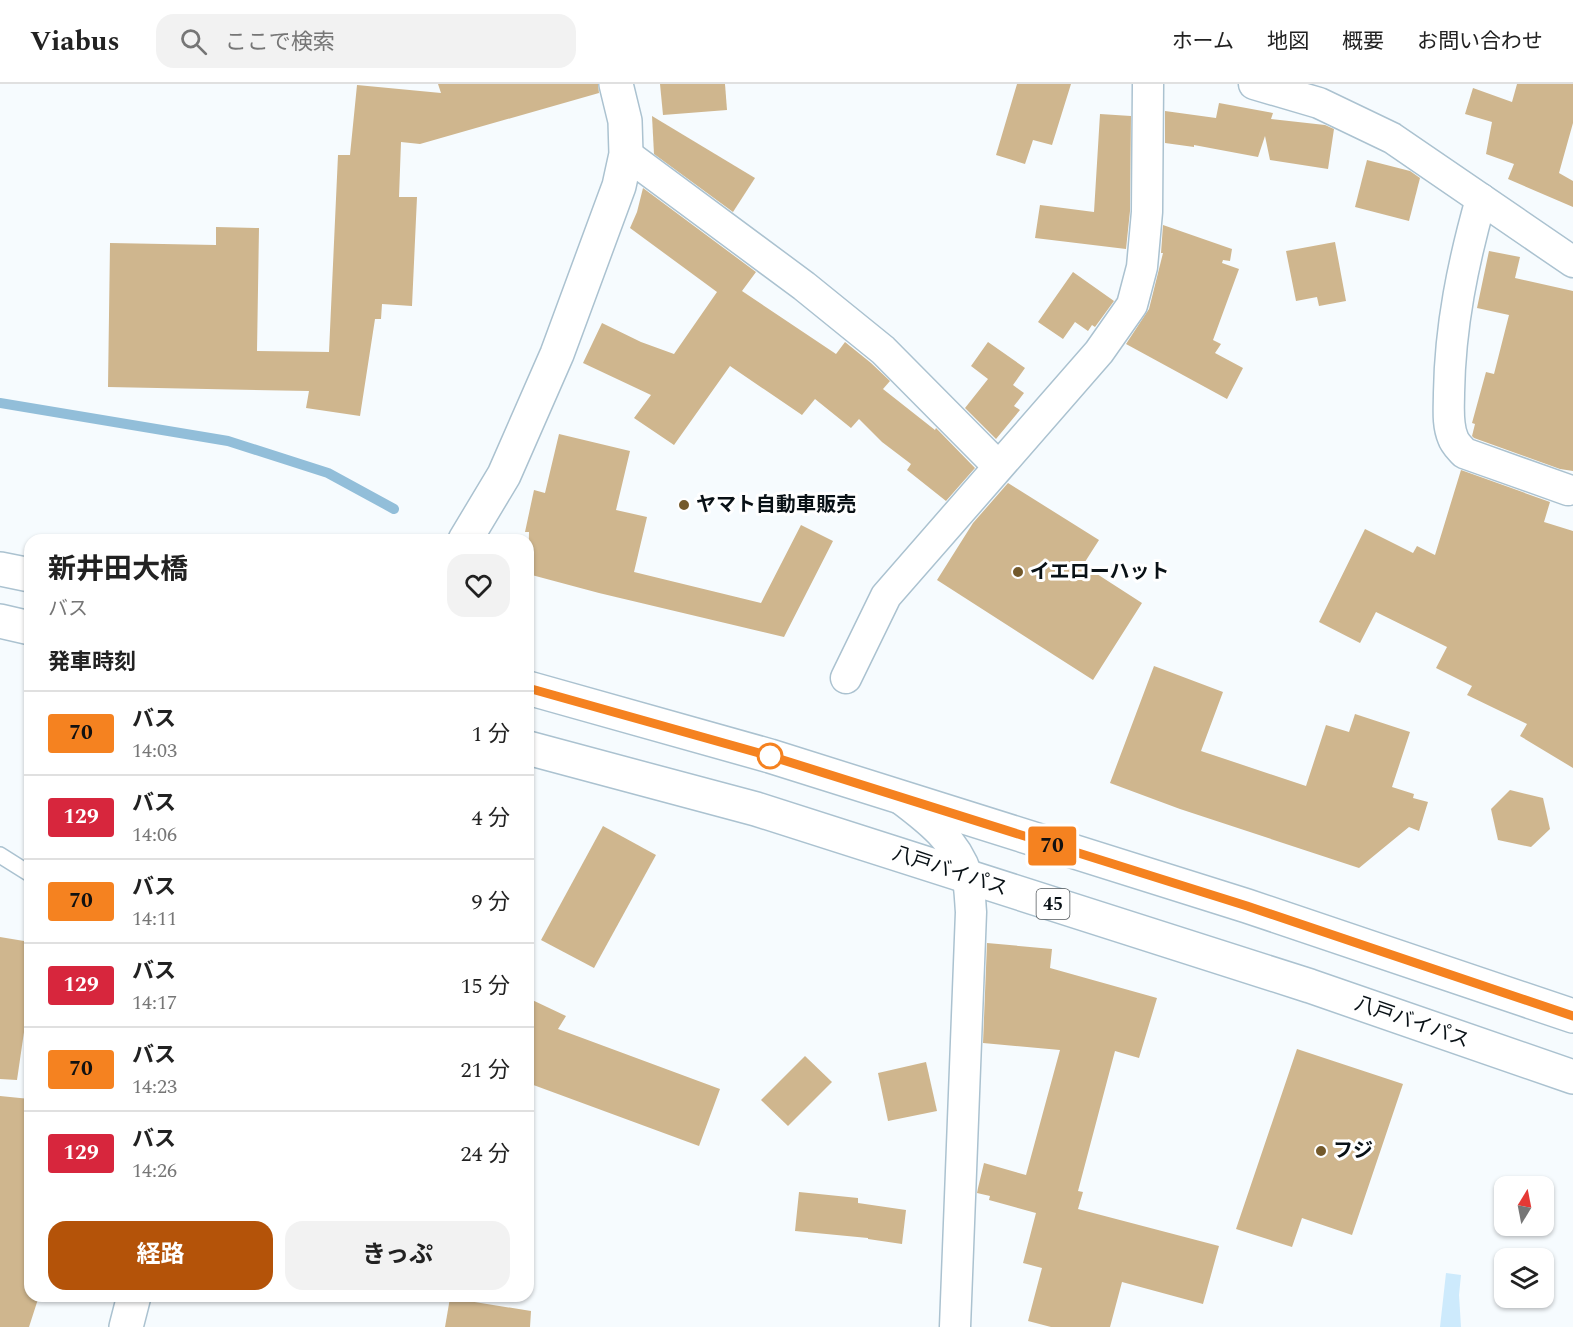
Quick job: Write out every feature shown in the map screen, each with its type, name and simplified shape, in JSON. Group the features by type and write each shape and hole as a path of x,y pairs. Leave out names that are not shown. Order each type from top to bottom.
{"main road":[{"path":"469,534 504,475 558,354 619,186 626,154 625,121 616,84"},
{"path":"0,569 24,574"},
{"path":"0,621 24,627"},
{"path":"534,690 770,756 898,796 1247,906 1573,1016"},
{"name":"八戸バイパス","path":"534,750 756,809 1310,986 1573,1077"},
{"path":"126,1327 132,1302"}],"street":[{"path":"846,678 886,596 1099,352 1132,305 1142,267 1147,212 1148,84"},
{"path":"1254,84 1319,103 1392,138 1573,262"},
{"path":"626,154 804,286 883,350 998,466"},
{"path":"1481,199 1466,252 1454,318 1449,426 1454,440 1464,453 1568,490"},
{"path":"898,796 951,842 967,876 971,912 955,1327"}],"lane":[{"path":"0,855 24,870"}],"shaded area":[{"path":"1446,1273 1461,1275 1459,1295 1461,1327 1440,1327"}],"building":[{"path":"438,84 598,84 599,93 420,144 401,142 399,197 417,197 412,306 382,304 381,319 375,319 360,416 306,408 309,391 108,387 110,243 216,245 216,227 259,228 257,351 329,352 338,155 350,155 357,85 441,93"},
{"path":"660,84 725,84 727,110 663,115"},
{"path":"1017,84 1071,84 1052,145 1033,140 1025,164 996,155"},
{"path":"1517,84 1573,84 1573,123 1559,173 1573,181 1573,207 1508,179 1514,164 1486,154 1492,122 1465,114 1473,88 1512,102"},
{"path":"1219,103 1273,113 1271,119 1325,125 1334,129 1328,169 1270,160 1265,136 1258,157 1194,145 1194,147 1165,143 1165,111 1216,118"},
{"path":"1100,114 1131,116 1130,211 1126,249 1035,238 1040,205 1094,212"},
{"path":"652,116 755,178 733,212 654,154"},
{"path":"1367,160 1410,171 1420,178 1409,221 1355,207"},
{"path":"643,188 756,272 742,291 836,354 845,342 890,381 883,389 935,430 936,428 975,468 946,501 907,470 911,464 882,442 859,419 851,428 815,399 802,415 730,366 674,445 634,418 651,395 583,363 602,323 641,342 674,354 717,292 630,228"},
{"path":"1163,225 1232,249 1230,261 1223,260 1222,263 1239,269 1213,340 1221,344 1215,353 1243,368 1227,399 1126,344 1149,309 1163,253 1161,253"},
{"path":"1335,242 1346,301 1319,306 1317,297 1296,301 1286,251"},
{"path":"1489,251 1520,257 1515,278 1573,291 1573,471 1560,469 1472,436 1475,424 1472,423 1486,372 1494,374 1509,315 1477,308"},
{"path":"1073,272 1114,301 1095,327 1092,325 1088,331 1075,322 1063,339 1038,322"},
{"path":"988,342 1025,368 1013,385 1024,393 1014,406 1020,410 996,439 965,408 988,379 971,366"},
{"path":"559,434 630,451 616,510 647,517 634,572 761,603 801,525 833,541 784,637 534,576 534,534 525,532 534,490 545,493"},
{"path":"1461,470 1550,502 1544,522 1573,531 1573,768 1520,736 1527,724 1467,695 1472,686 1436,668 1447,647 1376,612 1360,643 1319,622 1365,529 1413,553 1417,546 1435,555"},
{"name":"イエローハット","path":"1008,483 1099,540 1083,565 1142,603 1093,680 937,580 973,523"},
{"path":"1154,666 1223,692 1201,751 1306,786 1326,725 1349,732 1355,714 1410,732 1392,787 1414,794 1413,798 1428,802 1419,831 1409,827 1359,868 1180,809 1110,783"},
{"path":"1510,790 1543,798 1550,829 1531,847 1498,840 1491,809"},
{"path":"603,826 656,855 594,968 541,940"},
{"path":"0,937 24,941 24,1032 17,1080 0,1079"},
{"path":"987,943 1052,949 1050,968 1157,998 1139,1058 1115,1051 1078,1191 1083,1192 1078,1209 1219,1246 1203,1304 1122,1282 1110,1327 1051,1327 1028,1321 1042,1268 1023,1263 1036,1213 989,1200 990,1196 977,1193 984,1163 1026,1175 1060,1050 983,1043"},
{"path":"534,1001 566,1016 558,1029 720,1089 699,1146 534,1085"},
{"name":"フジ","path":"1297,1049 1403,1084 1352,1235 1302,1218 1292,1247 1236,1229"},
{"path":"805,1056 832,1082 788,1126 761,1100"},
{"path":"926,1062 937,1111 888,1121 878,1073"},
{"path":"0,1096 24,1098 24,1302 37,1302 29,1327 0,1327"},
{"path":"799,1192 858,1198 858,1203 906,1210 902,1244 868,1238 795,1231"},
{"path":"449,1302 475,1302 531,1311 530,1327 445,1327"}],"waterway":[{"path":"0,403 228,441 328,473 394,509"}],"bus line":[{"name":"70","path":"534,689 770,756 1247,906 1573,1016"}],"place":[{"name":"ヤマト自動車販売","path":"684,505"},
{"name":"イエローハット","path":"1018,572"},
{"name":"フジ","path":"1321,1151"}]}
